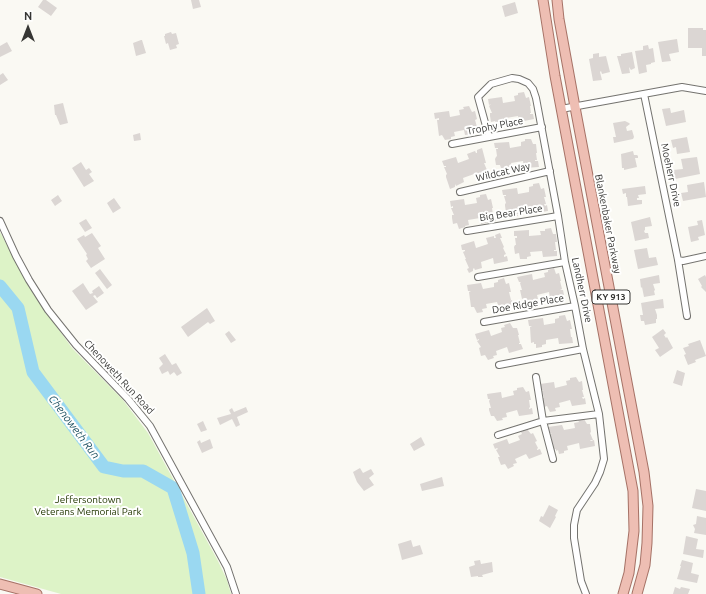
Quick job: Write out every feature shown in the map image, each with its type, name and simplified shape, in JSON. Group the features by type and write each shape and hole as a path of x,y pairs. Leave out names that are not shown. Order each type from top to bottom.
{"main road":[{"name":"KY 913","path":"543,0 561,109 633,491 634,531 629,573 624,594"},
{"name":"Blankenbaker Parkway","path":"557,0 575,107 646,486 648,506 648,543 645,565 637,594"},
{"path":"0,584 37,594"}],"street":[{"name":"Landherr Drive","path":"489,137 478,97 491,84 512,78 528,83 534,89 536,98 565,262 583,349 599,414 604,459 595,483 577,510 574,525 574,538 581,580 586,594"},
{"path":"561,109 682,87 706,90"},
{"name":"Moeherr Drive","path":"644,94 678,260 687,316"},
{"name":"Trophy Place","path":"452,144 542,127"},
{"name":"Wildcat Way","path":"460,192 550,172"},
{"name":"Big Bear Place","path":"467,231 558,216"},
{"name":"Chenoweth Run Road","path":"0,221 19,262 48,310 76,345 135,406 150,426 227,567 236,594"},
{"path":"678,260 682,261 706,256"},
{"path":"478,277 565,262"},
{"name":"Doe Ridge Place","path":"484,322 575,306"},
{"path":"499,364 583,349"},
{"path":"536,378 543,421 554,459"},
{"path":"498,435 543,421 599,414"}],"green space":[{"name":"Jeffersontown Veterans Memorial Park","path":"0,232 34,295 72,348 123,400 148,433 218,561 227,580 231,594 61,594 0,577"}],"building":[{"path":"43,0 46,0 57,8 51,16 38,7"},
{"path":"191,0 199,0 201,7 193,9"},
{"path":"515,2 518,13 505,17 502,6"},
{"path":"688,28 703,28 703,30 706,30 706,56 702,56 702,48 688,48"},
{"path":"171,32 172,34 176,33 179,44 176,45 177,48 170,50 168,43 166,44 164,36 165,34"},
{"path":"677,39 679,52 669,54 671,61 662,62 658,42"},
{"path":"141,40 146,53 136,56 133,43"},
{"path":"7,42 12,51 0,57 0,46"},
{"path":"648,45 649,49 653,48 655,62 646,65 647,72 639,74 635,51 643,50 643,46"},
{"path":"632,52 635,68 631,70 629,67 630,73 622,74 617,56"},
{"path":"599,53 599,57 606,56 610,72 602,74 601,71 602,80 593,81 589,59 593,58 593,54"},
{"path":"3,73 8,80 0,85 0,75"},
{"path":"524,92 526,98 529,97 531,106 530,114 533,114 534,119 519,122 518,116 506,118 507,123 503,123 503,125 498,127 495,121 491,122 490,113 492,113 489,106 491,104 489,105 488,99 502,97 503,103 515,101 514,96 518,95 518,93"},
{"path":"63,103 68,123 60,125 55,115 54,105"},
{"path":"469,106 472,112 475,111 477,127 475,127 478,128 479,133 465,135 464,130 454,132 455,136 451,137 451,139 445,140 442,135 439,136 437,120 439,120 439,118 435,119 434,113 449,111 450,117 460,115 459,110 464,109 463,107"},
{"path":"670,108 671,113 684,110 686,122 666,126 662,109"},
{"path":"625,121 630,124 626,127 627,131 632,130 634,137 633,139 614,143 613,137 616,137 613,123"},
{"path":"140,133 141,140 134,141 133,135"},
{"path":"687,137 690,152 677,154 676,147 673,148 671,140"},
{"path":"525,139 531,139 533,144 536,144 537,160 535,161 538,161 539,167 524,168 523,161 511,163 512,167 508,168 508,170 502,171 500,165 496,165 496,149 498,148 495,148 494,143 509,142 510,148 521,146 521,142 525,141"},
{"path":"482,148 486,163 484,163 487,170 485,170 488,171 490,176 476,180 474,174 463,178 464,182 456,186 455,184 455,187 450,189 444,167 446,166 444,166 442,161 456,157 458,163 469,159 467,154 475,151 477,153 477,150"},
{"path":"633,151 634,155 638,156 638,158 635,158 637,167 624,170 624,168 622,168 621,154"},
{"path":"697,157 700,174 675,179 673,170 683,169 681,159"},
{"path":"81,162 86,170 89,168 92,172 89,174 94,181 84,187 72,168"},
{"path":"704,182 706,197 683,201 681,193 688,192 687,185"},
{"path":"539,183 541,189 544,188 546,204 544,204 545,206 547,205 548,211 534,213 533,207 521,209 522,213 517,214 518,216 512,217 509,212 506,212 504,196 506,195 503,195 502,190 517,188 518,194 529,192 529,187 533,186 533,184"},
{"path":"645,186 646,194 638,195 639,198 637,198 637,200 642,200 642,204 628,206 626,193 623,194 622,189"},
{"path":"486,194 488,200 491,199 493,208 492,216 495,216 496,221 481,224 480,218 468,220 469,225 459,229 457,223 453,224 452,215 454,215 451,208 453,208 453,206 451,207 450,201 464,199 465,205 477,203 476,198 480,197 480,195"},
{"path":"58,195 62,201 55,206 51,200"},
{"path":"114,198 121,208 113,213 107,203"},
{"path":"650,217 652,226 645,227 644,231 645,233 648,233 649,238 635,241 631,222"},
{"path":"86,219 92,228 85,232 79,223"},
{"path":"702,220 705,235 698,237 699,240 691,242 688,227 698,225 697,221"},
{"path":"551,228 553,234 556,234 557,242 555,242 556,250 554,251 557,251 557,256 543,257 542,251 530,252 531,256 527,257 527,259 520,259 519,253 515,254 515,238 517,238 517,236 514,236 514,231 529,230 529,236 541,235 540,231 545,231 545,229"},
{"path":"92,233 101,246 98,248 105,259 91,268 86,261 88,259 87,254 77,239"},
{"path":"500,233 502,238 500,238 506,254 504,257 507,256 508,261 494,264 493,258 481,262 482,268 475,270 474,268 473,271 469,273 467,269 469,268 463,252 465,250 462,250 461,245 474,241 476,248 488,244 486,238 494,236 494,238 496,238 495,235"},
{"path":"647,248 649,258 656,257 658,265 638,269 634,250"},
{"path":"554,268 556,274 559,273 562,289 560,290 563,290 564,295 550,298 549,292 537,295 538,299 533,300 534,302 528,304 527,299 522,299 520,290 522,290 521,282 519,282 517,277 532,274 533,280 545,277 544,273"},
{"path":"100,269 112,285 107,289 95,273"},
{"path":"659,275 660,283 653,284 655,295 644,297 640,279"},
{"path":"705,275 706,292 701,287 702,286 698,279"},
{"path":"504,278 506,284 509,283 511,292 509,292 510,301 512,300 513,306 499,308 497,302 486,304 487,308 482,309 483,312 477,313 474,307 471,307 469,292 471,291 468,291 467,285 481,283 483,289 494,287 494,283"},
{"path":"83,283 90,294 93,293 92,291 99,286 104,293 97,298 95,295 93,296 98,302 86,310 72,291"},
{"path":"663,299 664,308 655,309 657,315 656,323 645,325 644,321 641,321 640,315 643,315 641,303"},
{"path":"207,308 215,321 210,324 208,322 188,337 181,327"},
{"path":"565,315 567,321 570,320 572,329 570,329 571,337 573,343 559,344 558,338 546,340 546,344 542,345 542,347 536,348 536,344 534,344 534,342 531,343 530,327 532,326 529,326 528,320 543,318 544,325 555,323 555,319 559,318 559,316"},
{"path":"510,323 513,328 517,328 519,344 521,344 523,349 509,353 507,347 496,351 497,355 488,360 485,355 481,356 479,348 481,347 477,341 479,339 477,340 475,334 489,330 491,336 502,332 501,328"},
{"path":"663,329 666,333 664,335 666,338 667,337 673,348 660,357 655,350 659,348 652,337"},
{"path":"229,331 236,340 231,343 225,334"},
{"path":"700,340 706,356 695,360 696,362 688,365 683,348 689,346 688,344"},
{"path":"165,354 172,365 176,363 182,373 177,376 174,372 170,375 168,371 162,374 159,368 163,364 159,358"},
{"path":"677,370 685,373 682,386 673,383"},
{"path":"576,377 579,382 582,381 584,397 582,397 583,399 585,398 586,404 572,406 570,400 559,403 560,407 555,408 556,411 550,412 547,406 544,407 542,391 544,391 541,390 540,384 554,382 555,388 567,385 566,381 570,380 570,378"},
{"path":"523,387 526,392 529,391 531,400 529,400 529,409 532,408 533,414 519,416 517,410 506,413 507,417 502,418 503,420 497,421 494,416 491,416 489,410 489,408 491,408 489,401 490,399 488,399 487,394 501,392 502,398 514,395 513,391 517,390 517,388"},
{"path":"246,407 248,412 237,417 240,425 236,427 232,419 220,425 217,418 231,414 229,410 232,408 234,412"},
{"path":"584,419 587,424 590,424 590,433 593,440 590,440 591,441 594,440 595,446 580,449 579,443 567,446 568,450 559,454 558,450 553,450 550,441 552,441 550,434 552,433 549,433 548,427 562,425 564,430 575,428 574,423 579,422 578,420"},
{"path":"203,421 207,430 201,432 197,424"},
{"path":"527,429 531,434 533,433 537,441 535,442 538,448 537,450 540,449 542,454 529,459 526,454 515,459 517,463 513,464 514,466 508,469 505,464 501,465 498,457 500,457 496,450 498,449 495,449 493,444 507,439 509,444 520,440 518,436 522,434 521,432"},
{"path":"421,437 425,445 414,451 410,444"},
{"path":"210,439 213,448 202,453 197,442 200,440 201,443"},
{"path":"360,468 363,473 371,469 374,474 369,478 374,485 364,491 357,482 353,472"},
{"path":"442,477 444,486 422,491 420,484"},
{"path":"696,489 706,491 706,511 692,508"},
{"path":"549,505 558,510 550,528 539,521 541,516 543,517"},
{"path":"697,516 706,518 706,535 694,533 695,529 693,525 696,524"},
{"path":"686,536 698,539 696,549 704,550 703,558 683,554"},
{"path":"411,540 413,547 420,545 423,554 402,560 398,544"},
{"path":"480,560 481,564 492,562 493,572 482,575 483,577 471,577 469,567 475,565 474,561"},
{"path":"682,560 693,563 691,573 699,575 697,583 677,579"},
{"path":"675,587 680,589 681,587 690,589 688,594 673,594"}],"waterway":[{"name":"Chenoweth Run","path":"0,286 18,308 33,372 104,467 123,471 143,471 173,488 193,553 199,594"}]}
